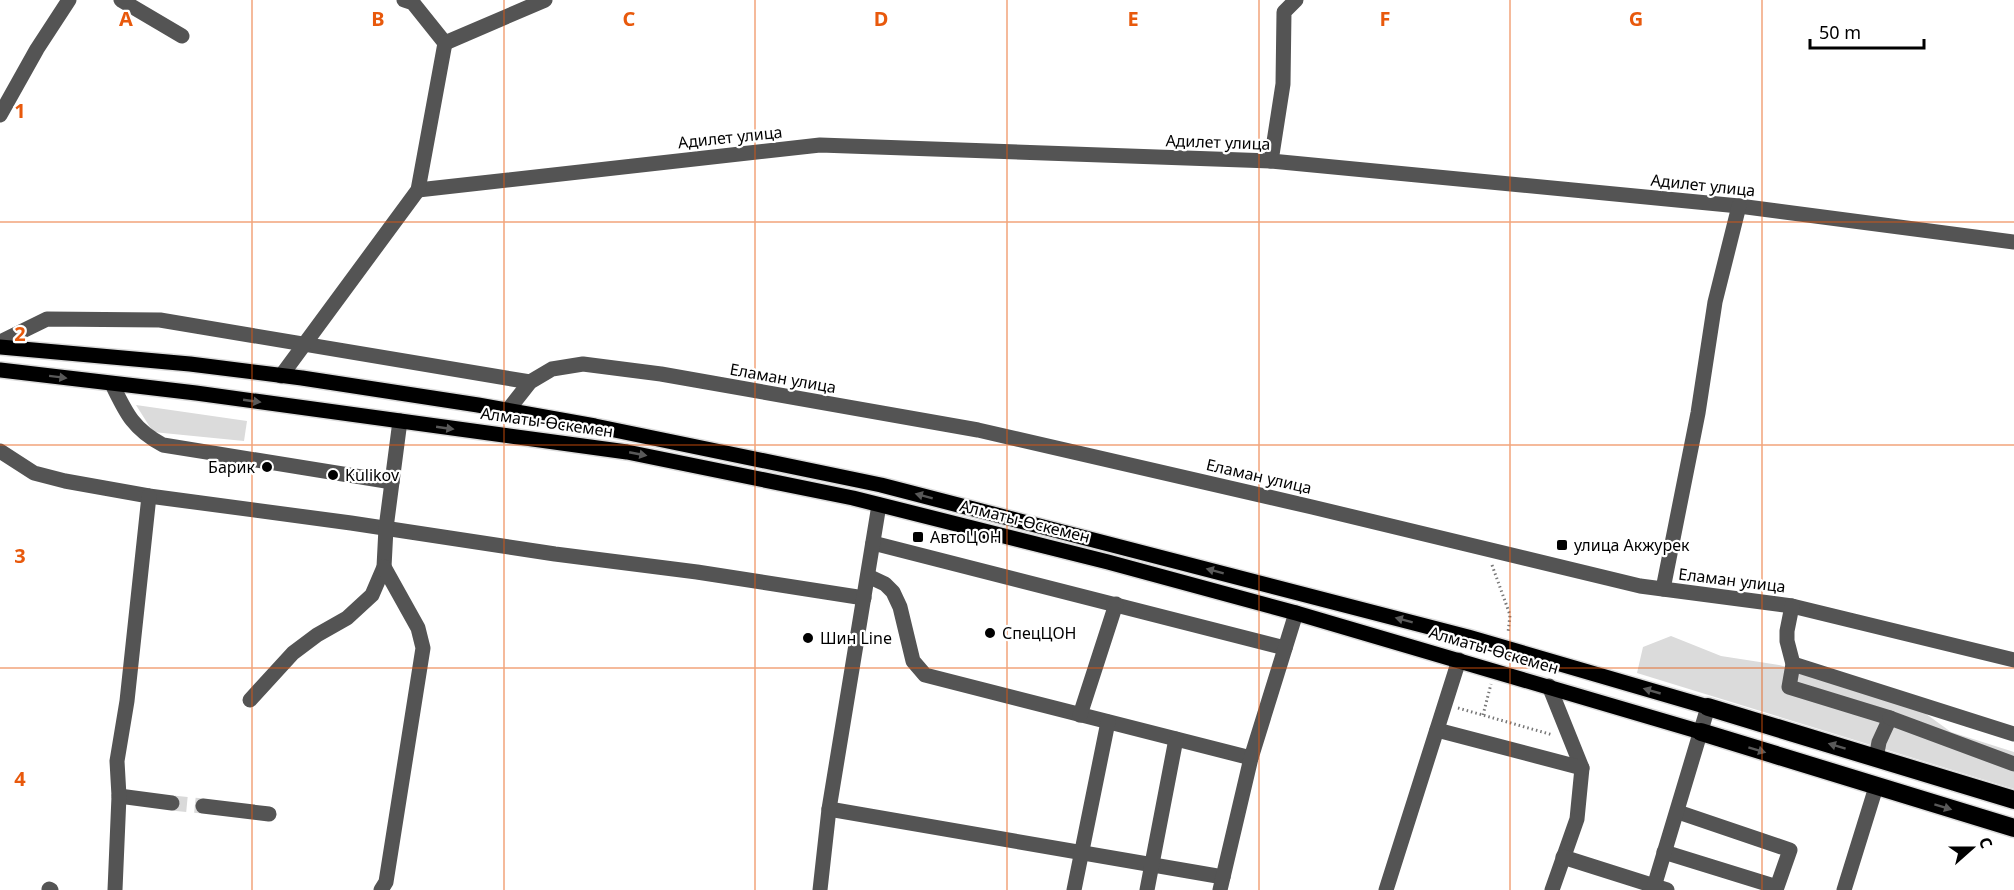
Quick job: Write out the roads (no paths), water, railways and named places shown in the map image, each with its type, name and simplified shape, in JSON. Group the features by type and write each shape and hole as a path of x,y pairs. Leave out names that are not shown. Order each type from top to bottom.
{"highway":[{"name":"Алматы-Өскемен","path":"1708,707 2014,800"},
{"name":"Алматы-Өскемен","path":"1701,732 2014,828"}],"main road":[{"name":"Алматы-Өскемен","path":"0,347 190,364 508,411 596,426 881,485 1504,647 1708,707"},
{"name":"Алматы-Өскемен","path":"0,370 627,452 879,505 1108,562 1296,613 1701,732"},
{"path":"592,448 596,426"}],"street":[{"path":"0,115 37,49 69,0"},
{"path":"121,0 182,36"},
{"path":"280,376 418,190 445,43 413,3 404,0"},
{"path":"445,43 545,0"},
{"path":"1271,161 1283,84 1284,12 1296,0"},
{"name":"Адилет улица","path":"418,190 820,145 1271,161 1739,206 2014,242"},
{"path":"1663,590 1698,413 1715,303 1739,206"},
{"path":"0,342 47,319 160,320 530,382"},
{"name":"Еламан улица","path":"508,411 530,382 552,369 583,364 661,374 978,430 1640,586 1792,606 2014,660"},
{"path":"112,384 129,417 146,436 163,445 392,482"},
{"path":"250,700 293,652 347,618 372,595 384,567 386,528 400,422"},
{"path":"0,451 34,473 149,496 386,528 555,555 697,572 864,598"},
{"path":"115,890 119,796 117,761 127,700 149,496"},
{"path":"820,890 828,809 879,505"},
{"path":"873,543 1285,648"},
{"path":"381,890 386,882 423,648 418,628 384,567"},
{"path":"868,576 885,584 893,592 900,607 913,661 925,675 1251,758"},
{"path":"1080,715 1116,604"},
{"path":"1792,606 1787,631 1793,664 1789,686 1791,688 1890,718 2014,764"},
{"path":"828,809 1152,864 1221,884 1251,758 1296,613"},
{"path":"1386,890 1459,660"},
{"path":"1793,664 2014,734"},
{"path":"1549,687 1582,768 1577,819 1553,890"},
{"path":"1563,857 1658,889 1664,852 1708,707"},
{"path":"1876,758 1879,742 1890,718"},
{"path":"1074,890 1108,722"},
{"path":"1437,729 1582,768"},
{"path":"1147,890 1176,739"},
{"path":"1858,890 1846,883 1876,787"},
{"path":"119,796 172,802"},
{"path":"203,806 268,814"},
{"path":"1664,852 1776,888 1790,850 1678,812"}],"tunnel":[{"path":"172,803 203,806"}],"place":[{"name":"Барик","path":"267,467"},
{"name":"Kulikov","path":"333,475"},
{"name":"АвтоЦОН","path":"918,537"},
{"name":"улица Акжурек","path":"1562,545"},
{"name":"СпецЦОН","path":"990,633"},
{"name":"Шин Line","path":"808,638"}]}
